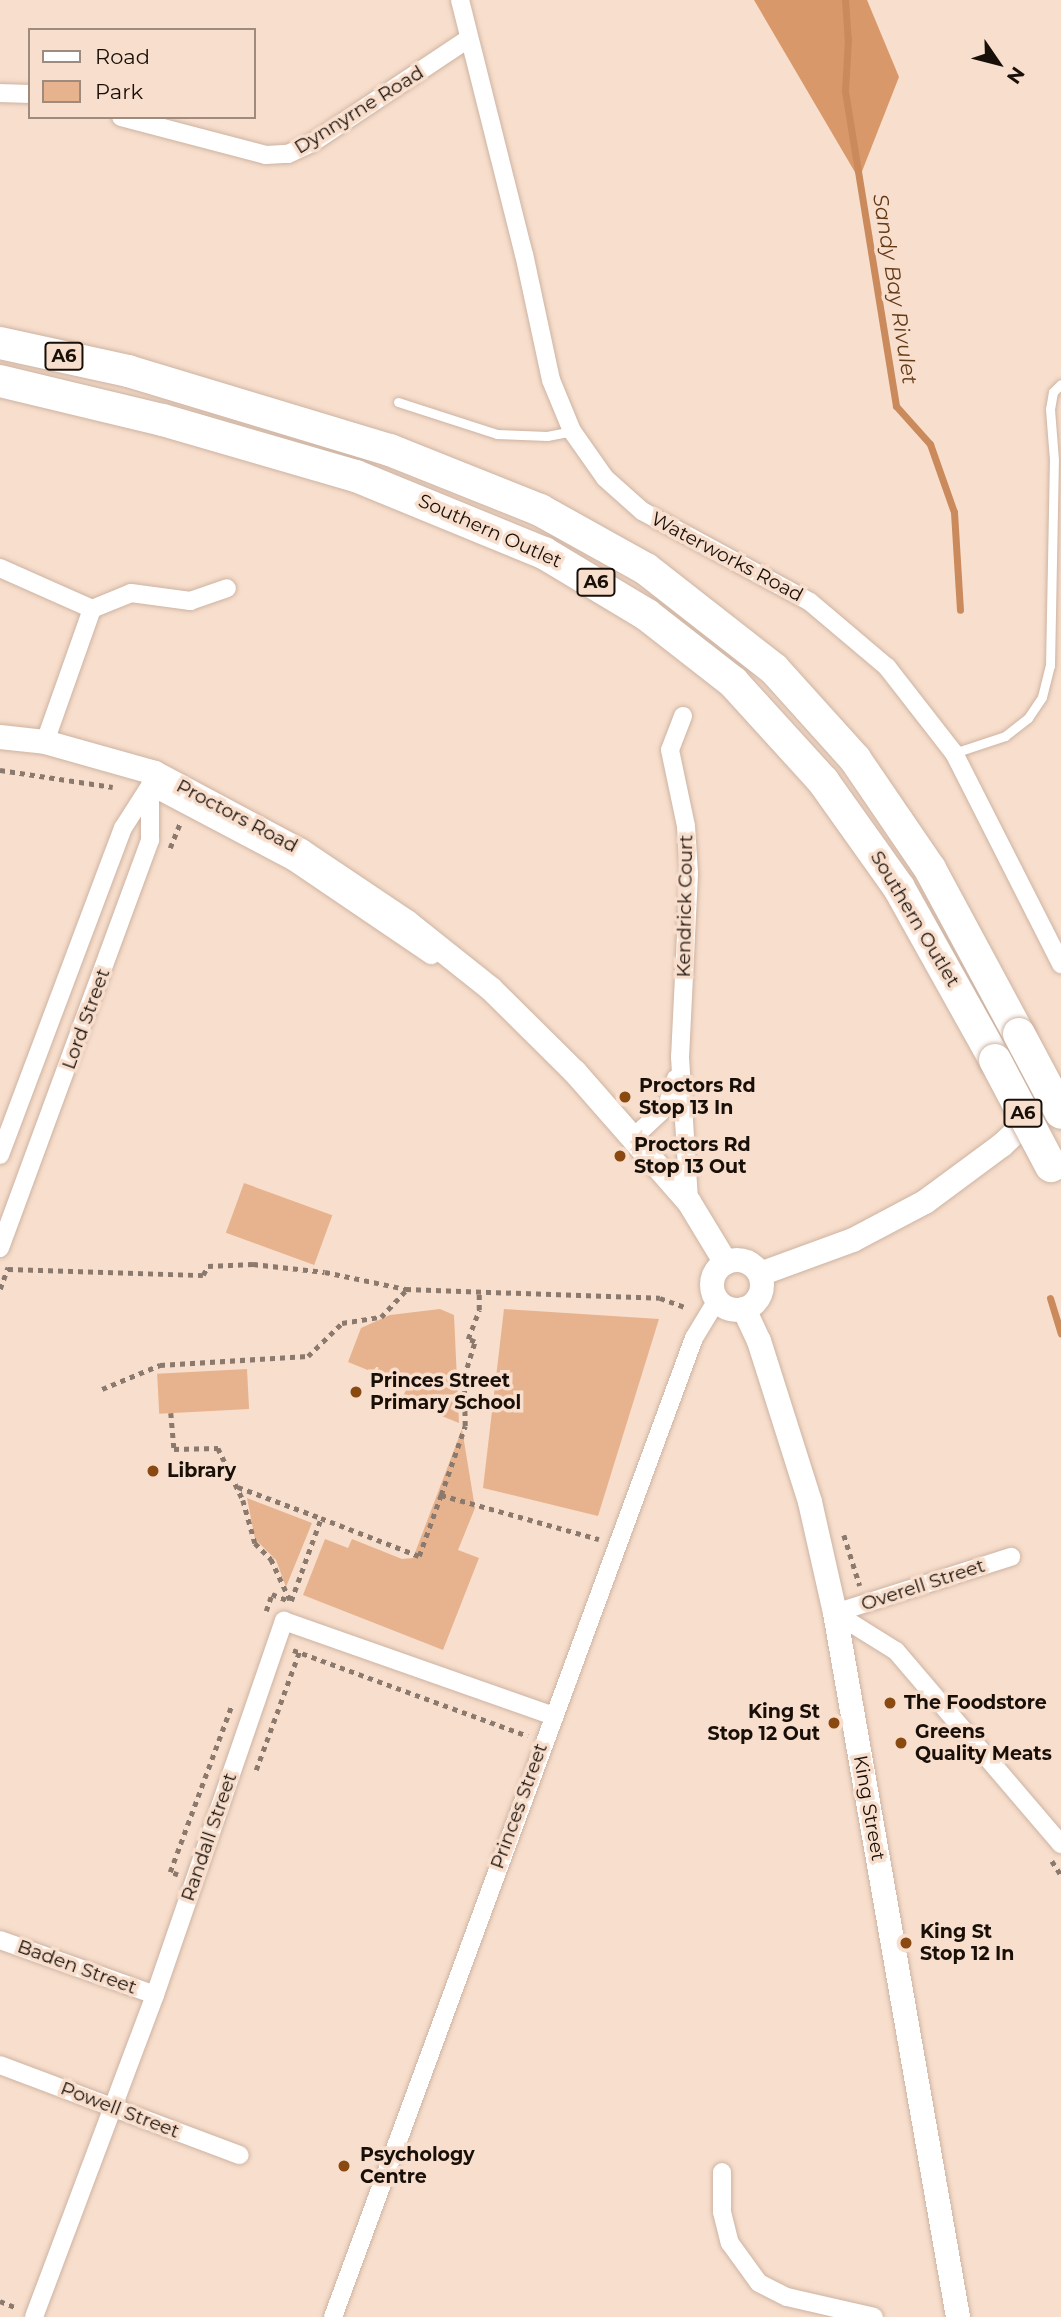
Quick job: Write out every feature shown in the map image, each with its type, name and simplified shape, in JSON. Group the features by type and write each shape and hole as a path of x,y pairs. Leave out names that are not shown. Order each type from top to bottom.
{"highway":[{"name":"Southern Outlet","path":"0,343 128,371 390,450 528,505 646,569 764,660 855,760 930,869 1061,1113"},
{"name":"Southern Outlet","path":"0,382 163,420 356,476 531,547 647,615 733,682 798,749 831,791 899,888 1056,1176"}],"street":[{"name":"Waterworks Road","path":"460,0 524,254 551,380 572,431 605,478 642,511 785,586 843,628 912,694 954,753 1061,964"},
{"name":"Dynnyrne Road","path":"129,119 266,155 288,154 312,144 468,39"},
{"path":"0,93 28,94"},
{"path":"0,569 92,609 131,593 190,601 227,588"},
{"path":"45,742 92,609"},
{"name":"Kendrick Court","path":"683,716 670,750 687,826 689,874 680,1057 690,1202"},
{"name":"Proctors Road","path":"0,737 45,742 301,850 448,953 535,1031 634,1137 690,1202 726,1263"},
{"name":"Lord Street","path":"0,1155 123,828 149,785"},
{"name":"Lord Street","path":"0,1248 63,1083 150,840 149,785"},
{"name":"Kendrick Court","path":"634,1137 667,1106 680,1057"},
{"path":"32,1071 63,1083"},
{"path":"760,1274 853,1240 925,1202 1002,1145 1061,1090"},
{"path":"726,1263 749,1263 760,1274 760,1295 744,1309 729,1309 717,1300 713,1279 726,1263"},
{"name":"Princes Street","path":"333,2317 551,1715 694,1338 717,1300"},
{"name":"King Street","path":"744,1309 759,1341 810,1502 834,1605 958,2317"},
{"name":"Overell Street","path":"834,1605 1011,1557"},
{"path":"834,1605 896,1650 1061,1844"},
{"name":"Randall Street","path":"34,2317 155,1994 284,1621 551,1715"},
{"name":"Baden Street","path":"0,1940 155,1994"},
{"name":"Powell Street","path":"0,2065 240,2155"},
{"path":"722,2172 722,2212 730,2243 759,2283 787,2297 874,2317"}],"lane":[{"path":"954,753 1005,736 1028,718 1042,697 1050,666 1054,460 1050,409 1053,392 1061,384"},
{"path":"398,402 496,434 547,436 572,431"}],"path":[{"path":"0,770 149,785"},
{"path":"8,1269 203,1275 208,1266 253,1264 325,1272 407,1289 660,1298 687,1308"},
{"path":"102,1389 160,1366 308,1356 342,1323 381,1317 407,1289"},
{"path":"238,1488 419,1556 465,1426 464,1377 475,1342 468,1339 479,1310 480,1292"},
{"path":"170,1413 174,1449 218,1448 238,1488 255,1543 271,1559 291,1601"},
{"path":"441,1495 603,1540"},
{"path":"291,1601 321,1518"},
{"path":"834,1605 873,1584"},
{"path":"263,1620 272,1594 303,1606"},
{"path":"276,1644 532,1737"},
{"path":"189,1879 170,1872 235,1695"}],"green space":[{"path":"244,1183 332,1215 314,1265 226,1233"},
{"path":"440,1309 454,1315 459,1423 402,1400 407,1386 348,1362 361,1328 390,1315"},
{"path":"504,1309 659,1319 598,1516 483,1488"},
{"path":"247,1369 249,1409 159,1414 157,1374"},
{"path":"462,1429 475,1508 458,1550 479,1558 443,1650 303,1595 325,1539 348,1548 352,1539 402,1559 413,1558"},
{"path":"247,1498 312,1523 286,1587 276,1560 255,1539"}],"shaded area":[{"path":"754,0 867,0 899,77 859,179"}],"waterway":[{"name":"Sandy Bay Rivulet","path":"845,0 848,39 845,91 896,406 930,444 954,512 960,610"},
{"name":"Sandy Bay Rivulet","path":"1050,1298 1061,1333"}],"place":[{"name":"Proctors Rd Stop 13 In","path":"625,1097"},
{"name":"Proctors Rd Stop 13 Out","path":"620,1156"},
{"name":"Princes Street Primary School","path":"356,1392"},
{"name":"Library","path":"153,1471"},
{"name":"The Foodstore","path":"890,1703"},
{"name":"King St Stop 12 Out","path":"834,1723"},
{"name":"Greens Quality Meats","path":"901,1743"},
{"name":"King St Stop 12 In","path":"906,1943"},
{"name":"Psychology Centre","path":"344,2166"}]}
